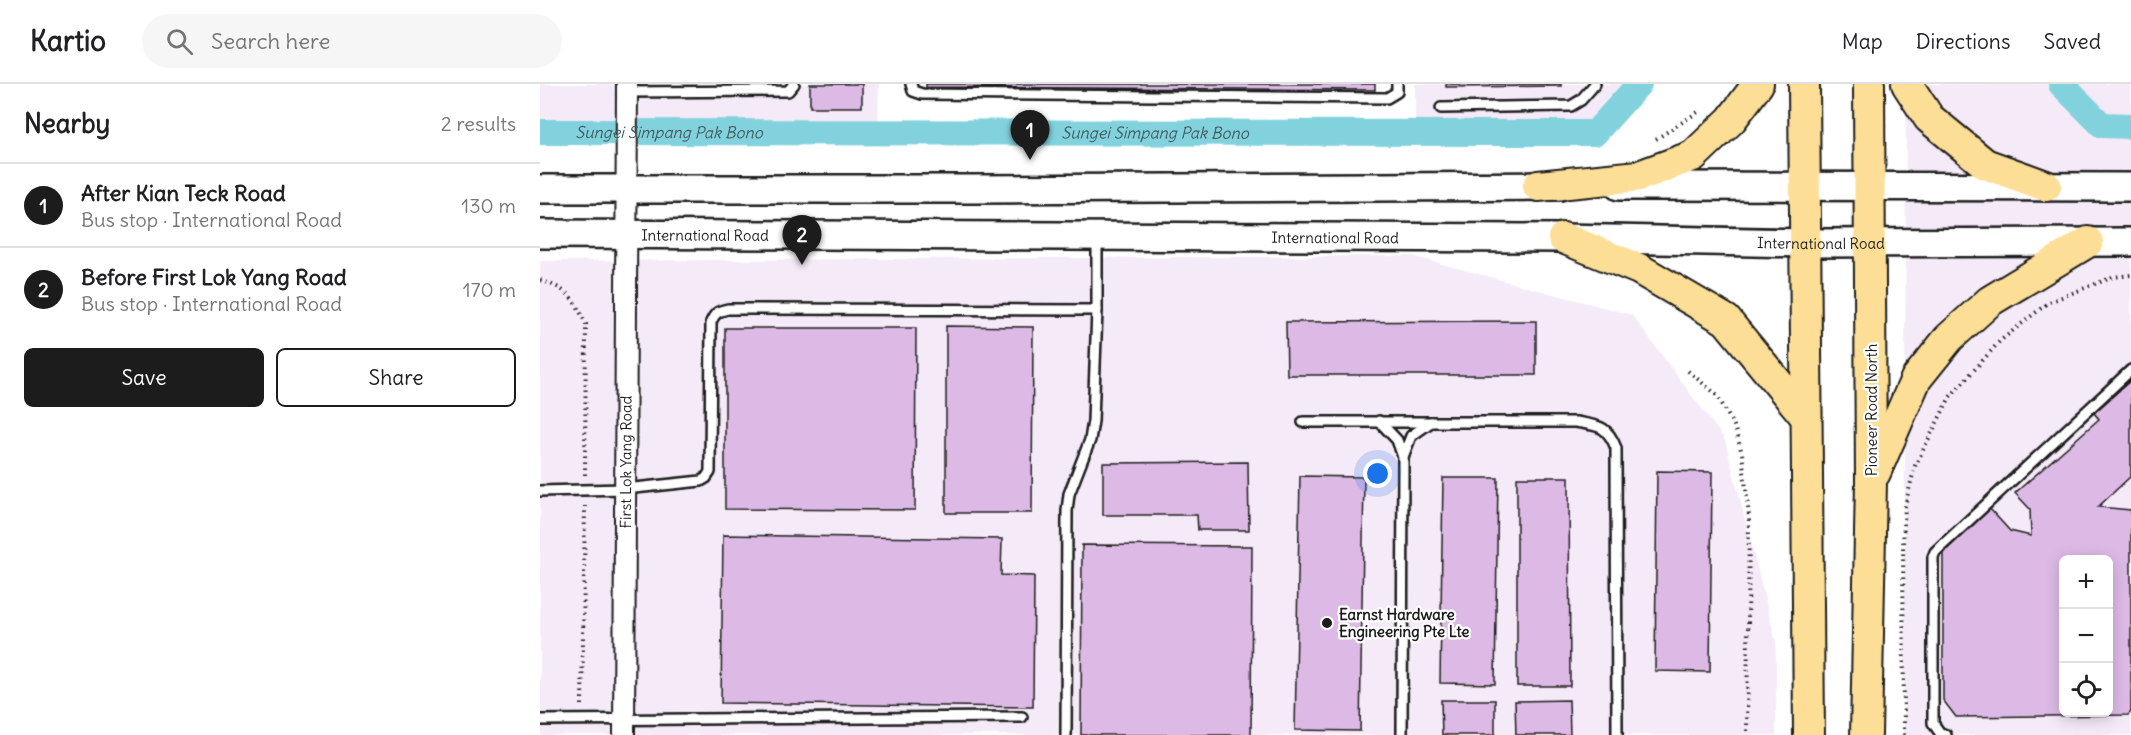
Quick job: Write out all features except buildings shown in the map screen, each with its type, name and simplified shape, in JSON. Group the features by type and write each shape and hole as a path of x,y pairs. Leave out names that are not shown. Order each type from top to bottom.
{"main road":[{"path":"1538,186 1639,176 1693,156 1731,120 1758,84"},
{"path":"1804,84 1806,417 1810,569 1809,735"},
{"name":"Pioneer Road North","path":"1866,735 1871,482 1869,84"},
{"path":"1907,84 1929,118 1985,164 2046,186"},
{"path":"540,189 2131,187"},
{"name":"International Road","path":"540,234 1563,238 1804,243 2131,242"},
{"path":"1563,238 1639,269 1726,320 1806,417"},
{"path":"1871,482 1917,379 1949,338 1990,301 2088,242"}],"street":[{"name":"First Lok Yang Road","path":"624,727 627,90"}],"lane":[{"path":"627,90 788,91 794,84"},
{"path":"911,84 913,91 922,94 1375,98 1390,97 1397,92 1397,84"},
{"path":"1441,108 1571,105 1581,100 1595,84"},
{"path":"1066,735 1067,511 1069,494 1090,440 1093,421 1097,237"},
{"path":"540,491 625,489 701,481 706,478 710,472 711,322 720,310 1097,310"},
{"path":"1946,735 1940,733 1933,723 1933,557 1935,552 2131,370"},
{"path":"1379,421 1397,441 1404,457"},
{"path":"1402,735 1404,457 1411,436 1433,421"},
{"path":"1303,422 1576,422 1597,426 1610,434 1616,448 1617,735"},
{"path":"540,720 624,727 1022,717"}],"path":[{"path":"1904,735 1903,541 1905,506 1914,466 1950,397 2000,340 2049,302 2113,278 2131,275"},
{"path":"1688,371 1717,395 1734,426 1742,453 1749,516 1747,735"}],"shaded area":[{"path":"540,84 879,84 878,126 540,129"},
{"path":"1415,84 1621,84 1588,121 1415,121"},
{"path":"1906,84 2131,84 2131,735 1904,735"},
{"path":"1412,256 1632,315 1725,440 1776,642 1776,735 540,735 540,261"}],"waterway":[{"name":"Sungei Simpang Pak Bono","path":"540,132 1595,133 1639,84"},
{"name":"Sungei Simpang Pak Bono","path":"2061,84 2102,125 2131,126"}],"place":[{"name":"After Kian Teck Road","path":"1030,160"},
{"name":"Before First Lok Yang Road","path":"802,265"},
{"name":"Earnst Hardware Engineering Pte Lte","path":"1327,623"}]}
